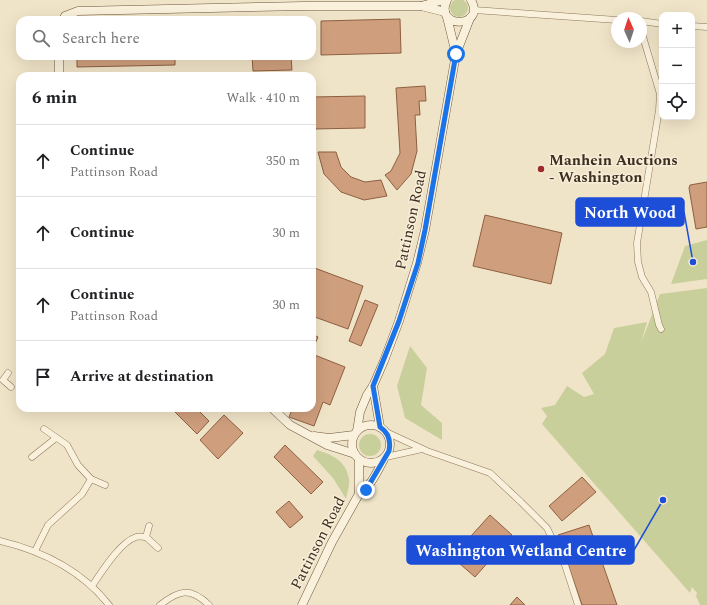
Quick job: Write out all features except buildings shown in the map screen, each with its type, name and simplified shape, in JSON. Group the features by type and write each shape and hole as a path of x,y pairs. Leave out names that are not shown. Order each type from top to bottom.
{"street":[{"path":"65,16 78,11 289,6 421,6 445,0"},
{"name":"Pattinson Road","path":"445,0 444,7 456,54"},
{"path":"472,0 474,10 611,20"},
{"path":"421,6 446,14 451,20 458,22 464,22 470,18"},
{"name":"Pattinson Road","path":"356,433 360,412 367,395 373,386 399,321 418,263 456,54 474,10"},
{"path":"647,22 659,24"},
{"path":"695,26 707,27"},
{"path":"646,48 660,94 659,110 637,242 638,262 642,277 651,292 661,329"},
{"path":"59,60 59,72"},
{"path":"8,373 1,382 10,387"},
{"path":"373,386 383,430 390,438 389,451 385,458"},
{"path":"276,412 290,425 328,445 357,456 365,462 378,462 385,458 422,449"},
{"path":"357,456 352,444 356,433 362,427 374,425 422,449 490,473 547,528 565,565 578,605"},
{"path":"44,429 67,445 78,465 91,480 105,485"},
{"path":"312,436 329,438 356,433"},
{"path":"32,457 56,438"},
{"name":"Pattinson Road","path":"357,456 359,494"},
{"name":"Pattinson Road","path":"302,605 332,542 359,494 366,490 385,458"},
{"path":"35,551 48,526 82,494 91,480"},
{"path":"146,537 149,526"},
{"path":"92,586 110,560 129,541 137,537 146,537 158,548"},
{"path":"0,541 35,551 76,573 92,586 109,605"},
{"path":"160,605 172,595 180,592 189,593 199,597 209,605"}],"green space":[{"path":"459,-1 465,2 468,8 465,14 459,17 453,14 450,8 453,2"},
{"path":"707,240 707,279 671,284 685,246"},
{"path":"707,288 707,605 700,605 696,596 697,593 692,587 690,593 542,424 547,416 541,408 555,405 567,386 584,397 594,394 582,373 605,354 614,328 647,322 641,343 660,294"},
{"path":"410,346 427,368 421,405 442,423 442,440 405,418 397,386"},
{"path":"370,434 378,437 381,445 378,453 370,456 362,453 359,445 362,437"},
{"path":"317,450 338,460 345,468 349,481 346,499 333,478 313,456"}],"place":[{"name":"Manhein Auctions - Washington","path":"541,169"},
{"name":"North Wood","path":"693,262"},
{"name":"Washington Wetland Centre","path":"663,500"}],"route":[{"path":"366,490 389,451 390,438 380,427 373,386 399,321 418,263 456,54"}]}
